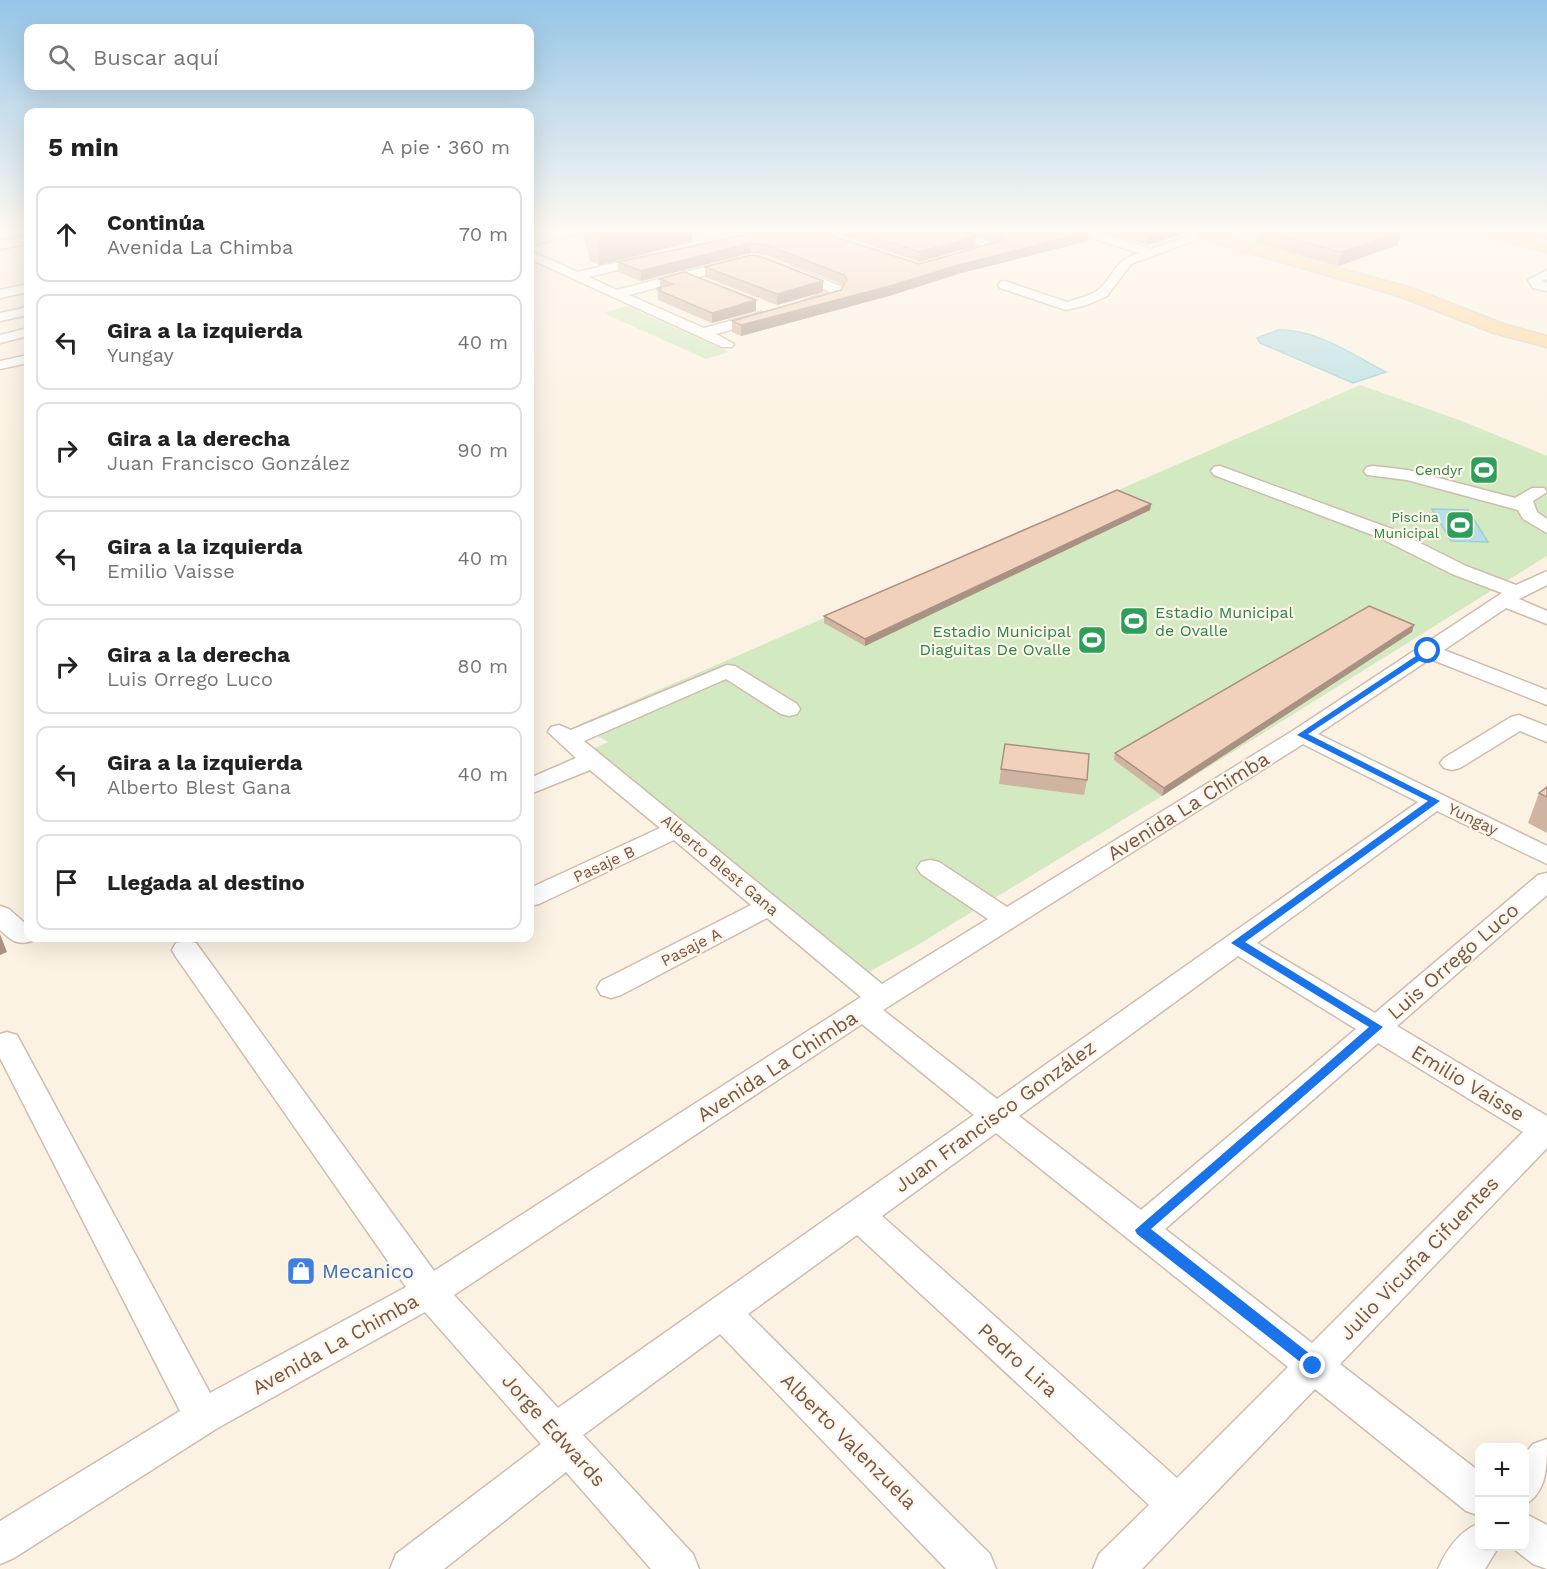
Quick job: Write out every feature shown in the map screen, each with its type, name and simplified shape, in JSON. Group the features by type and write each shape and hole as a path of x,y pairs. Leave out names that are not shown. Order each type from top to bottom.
{"main road":[{"path":"1436,304 1500,329 1547,342"}],"street":[{"path":"639,304 727,344"},
{"path":"702,333 777,312 757,304"},
{"path":"796,306 802,304"},
{"path":"0,317 24,312"},
{"path":"0,339 24,333"},
{"path":"0,365 24,360"},
{"path":"1221,471 1385,533 1510,596 1547,618"},
{"path":"1373,471 1408,475 1525,506"},
{"path":"1538,492 1523,500 1529,515 1547,526"},
{"name":"Avenida La Chimba","path":"0,1544 203,1417 429,1292 872,1004 1302,735 1510,596 1547,577"},
{"path":"1428,651 1547,698"},
{"name":"Alberto Blest Gana","path":"789,709 727,671 564,736 770,906 872,1004 997,1115 1475,1494"},
{"path":"1452,763 1519,722 1547,735"},
{"name":"Yungay","path":"1302,735 1547,856"},
{"path":"534,785 592,760"},
{"name":"Juan Francisco González","path":"411,1569 562,1439 722,1312 1435,801"},
{"name":"Pasaje B","path":"534,896 678,829"},
{"path":"930,868 1007,919"},
{"name":"Luis Orrego Luco","path":"1141,1230 1547,881"},
{"name":"Pasaje A","path":"611,988 770,906"},
{"path":"0,915 22,935"},
{"name":"Emilio Vaisse","path":"1237,943 1546,1129"},
{"name":"Jorge Edwards","path":"186,950 429,1292 678,1569"},
{"path":"7,1043 203,1417"},
{"name":"Julio Vicuña Cifuentes","path":"1114,1569 1546,1129"},
{"name":"Pedro Lira","path":"858,1215 1178,1504"},
{"name":"Alberto Valenzuela","path":"722,1312 975,1569"},
{"path":"1529,1480 1547,1457"},
{"path":"1529,1537 1547,1550"},
{"path":"1459,1569 1475,1548"}],"green space":[{"path":"627,306 729,352 706,359 603,313"},
{"name":"Estadio Municipal Diaguitas De Ovalle","path":"1360,385 1462,421 1547,456 1547,556 1162,796 916,946 867,973 593,749 608,742 578,725"}],"water":[{"path":"1278,330 1321,338 1386,372 1353,383 1260,343 1257,338"},
{"name":"Piscina Municipal","path":"1432,509 1468,510 1488,542 1451,541"}],"building":[{"path":"691,304 742,304 712,313"},
{"path":"791,304 820,304 741,325 732,321"},
{"path":"1117,490 1151,504 865,639 824,616"},
{"path":"1369,606 1414,625 1164,788 1115,753"},
{"path":"1005,744 1089,754 1087,780 1001,769"},
{"path":"1547,787 1547,797 1539,793"}],"place":[{"name":"Cendyr","path":"1484,470"},
{"name":"Piscina Municipal","path":"1460,525"},
{"name":"Estadio Municipal de Ovalle","path":"1134,621"},
{"name":"Estadio Municipal Diaguitas De Ovalle","path":"1092,640"},
{"name":"Mecanico","path":"301,1271"}],"route":[{"path":"1313,1366 1141,1230 1377,1027 1237,943 1435,801 1302,735 1428,651"}]}
